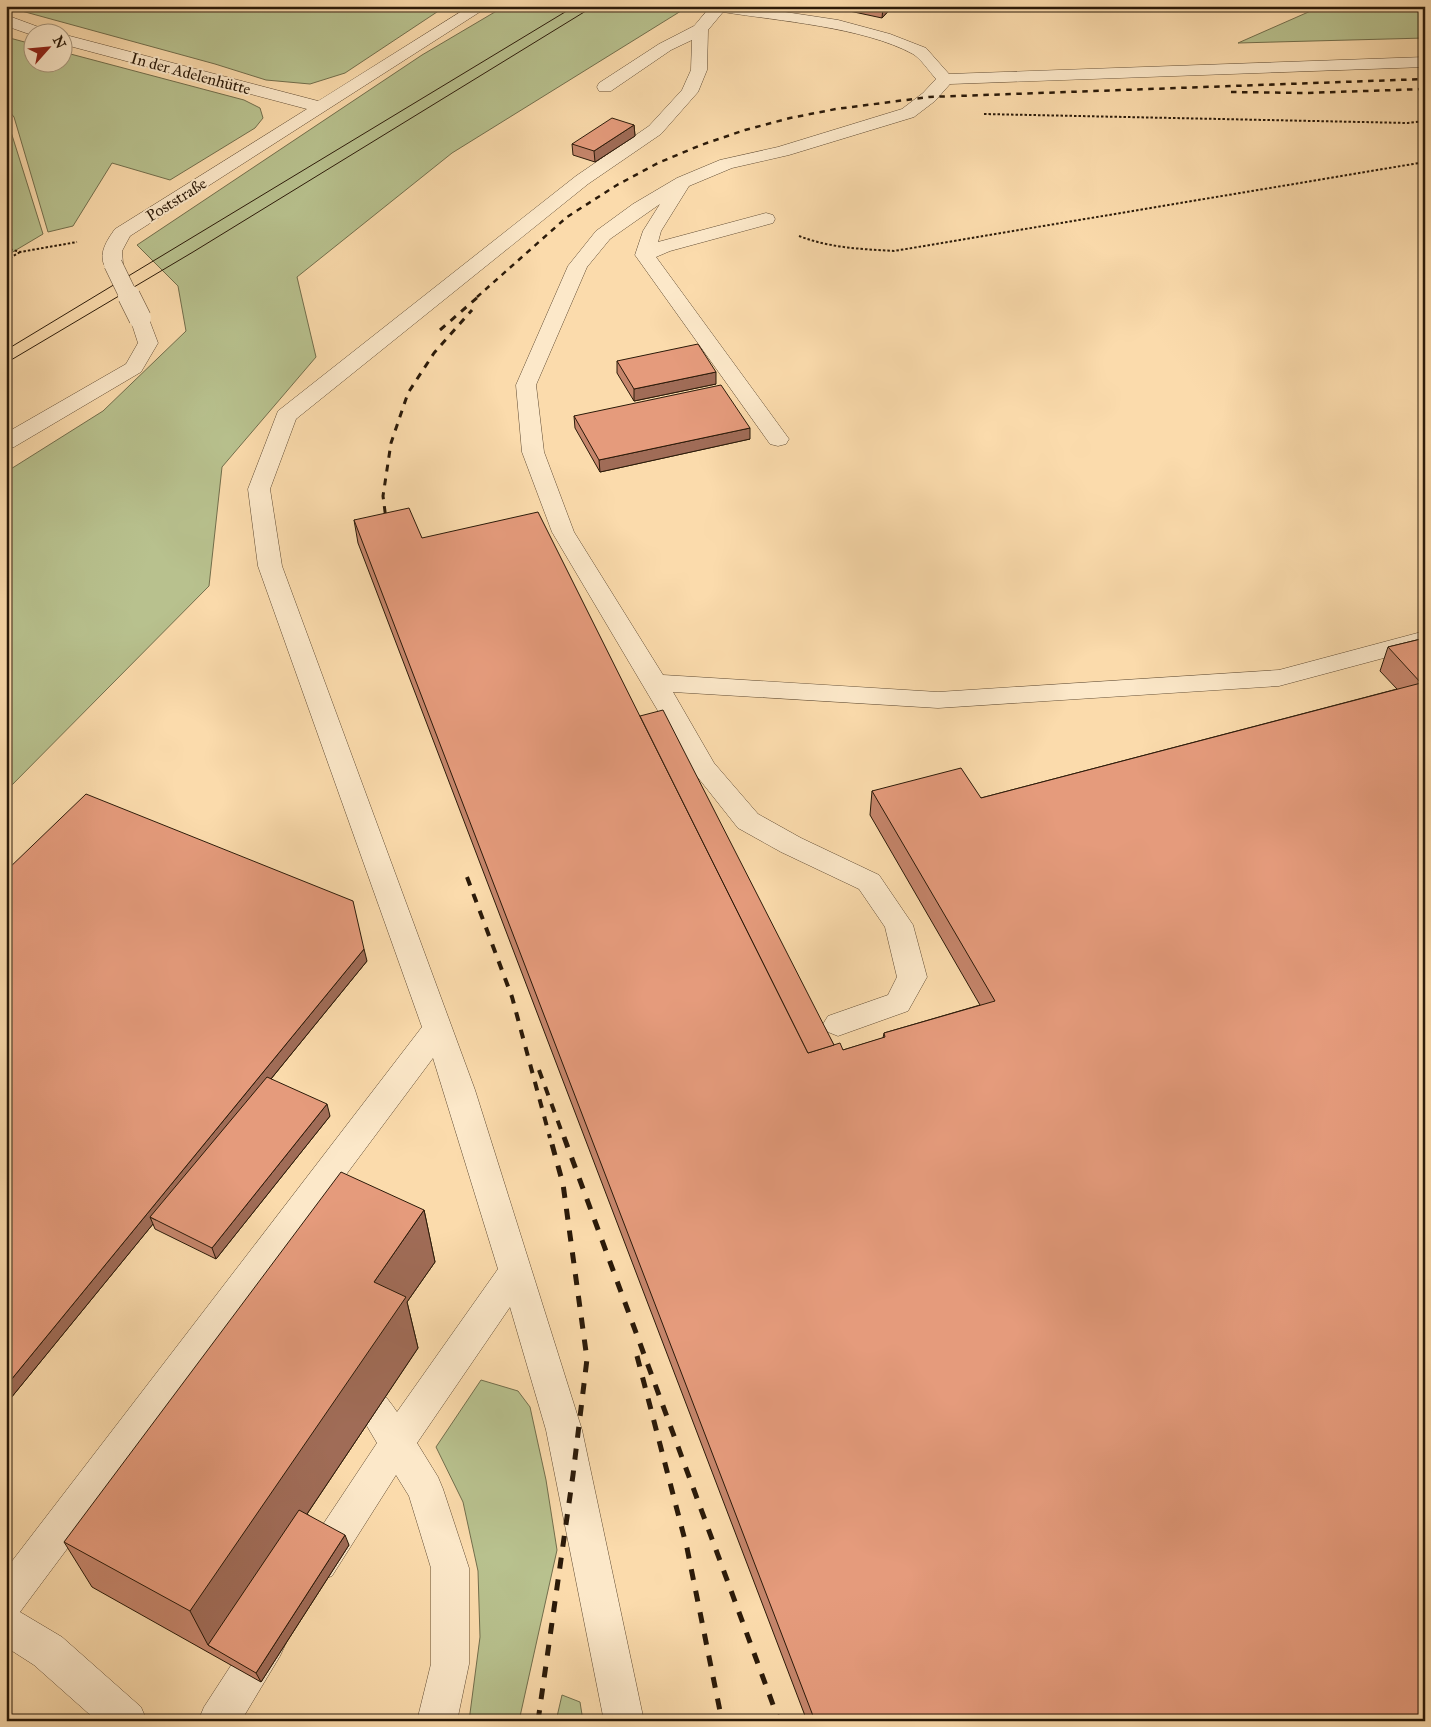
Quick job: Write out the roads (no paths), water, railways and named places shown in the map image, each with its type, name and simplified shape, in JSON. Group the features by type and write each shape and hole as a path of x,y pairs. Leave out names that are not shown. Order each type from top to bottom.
{"street":[{"name":"Poststraße","path":"6,442 134,368 148,343 140,318 113,264 112,251 122,234 481,6"},
{"path":"604,87 665,47 700,29 718,7 838,25 884,37 920,51 944,79"},
{"path":"6,20 22,26"},
{"path":"624,1721 564,1430 460,1090 270,566 259,489 286,416 582,180 655,130 690,92 699,70 700,29"},
{"name":"In der Adelenhütte","path":"72,42 320,107"},
{"path":"838,1024 898,1002 912,977 899,925 869,882 791,845 748,821 705,769 563,532 532,452 526,385 578,266 603,235 640,208 683,182 726,164 783,151 908,113 929,97 944,79 1425,62"},
{"path":"644,255 652,231 683,182"},
{"path":"644,255 662,247 766,219"},
{"path":"644,255 778,439"},
{"path":"655,683 938,700 1279,678 1425,639"},
{"path":"6,1600 438,1029"},
{"path":"304,1586 418,1410 516,1272"},
{"path":"324,1364 339,1374 376,1410 425,1489 450,1568 450,1664 437,1721"},
{"path":"218,1721 283,1618"},
{"path":"6,1625 48,1651 126,1721"}],"tram line":[{"path":"6,350 575,6"},
{"path":"6,363 193,252 594,6"}],"railway":[{"path":"477,297 567,217 617,185 658,163 701,145 745,130 790,118 836,109 929,97 1425,79"},
{"path":"1231,92 1305,93 1425,89"},
{"path":"440,330 479,296"},
{"path":"387,527 383,496 391,443 408,393 434,353 472,310"},
{"path":"467,877 512,997 550,1138"},
{"path":"539,1070 564,1138"},
{"path":"538,1721 573,1475 587,1359 563,1184 550,1137"},
{"path":"564,1137 779,1721"},
{"path":"637,1356 687,1548 722,1721"}]}
